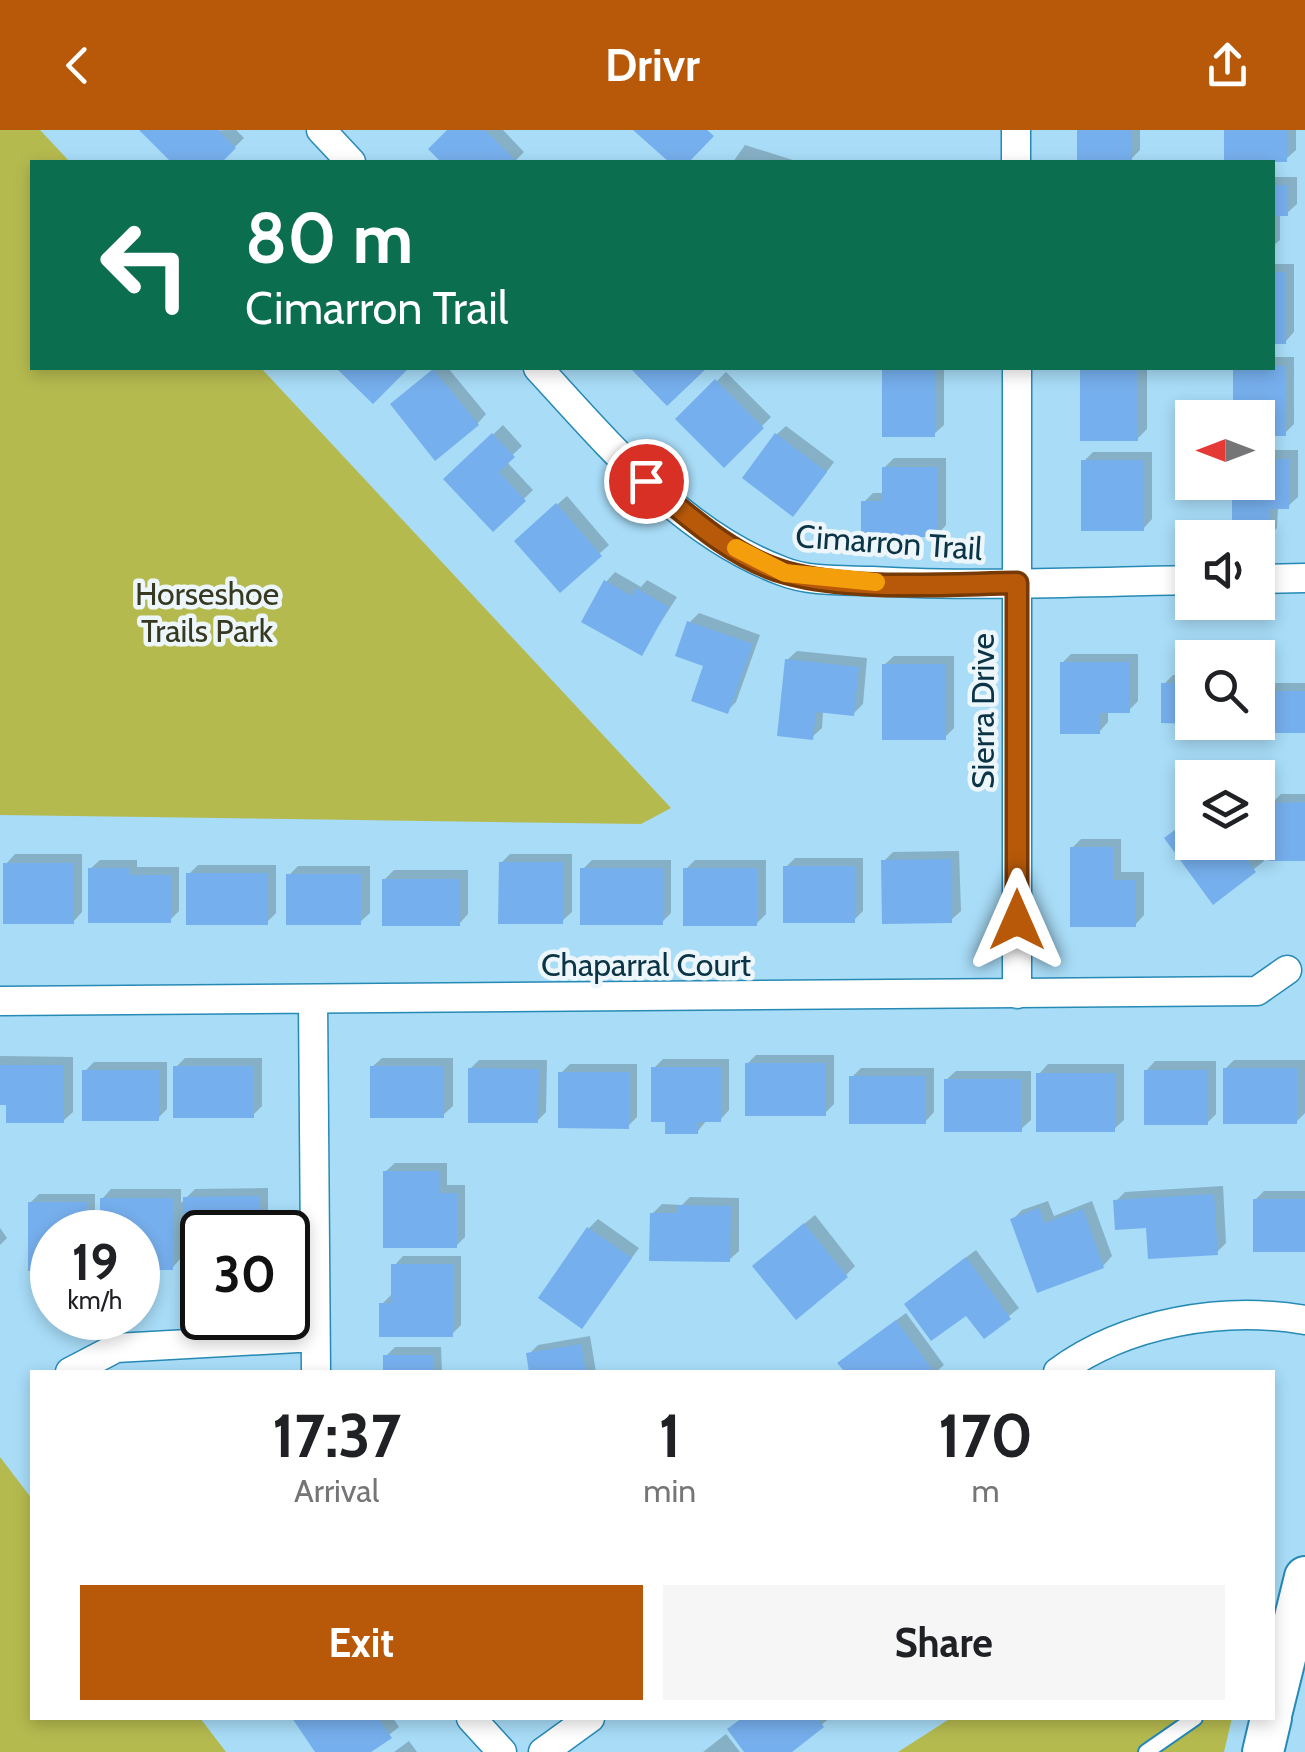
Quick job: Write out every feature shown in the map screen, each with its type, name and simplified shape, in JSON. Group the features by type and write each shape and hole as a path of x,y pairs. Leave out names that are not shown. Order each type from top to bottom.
{"main road":[{"path":"1275,1703 1305,1577"},
{"path":"1262,1752 1270,1720"}],"street":[{"path":"321,130 348,160"},
{"path":"1016,130 1016,160"},
{"name":"Cimarron Trail","path":"540,370 646,481 692,520 750,557 785,573 928,584 1175,580"},
{"name":"Sierra Drive","path":"1016,370 1017,994"},
{"path":"1275,579 1305,578"},
{"name":"Chaparral Court","path":"0,1001 1257,991 1287,970"},
{"path":"313,1001 316,1370"},
{"path":"1062,1370 1156,1326 1266,1313 1305,1320"},
{"path":"74,1370 116,1348 314,1337"},
{"path":"473,1720 502,1752"},
{"path":"542,1752 587,1720"}],"lane":[{"path":"1146,1752 1192,1720"}],"green space":[{"name":"Horseshoe Trails Park","path":"0,130 40,130 68,160 30,160 30,370 263,370 671,808 641,824 0,815"},
{"path":"0,1457 30,1496 30,1720 202,1720 226,1752 0,1752"},
{"path":"948,1720 1232,1720 1224,1752 898,1752"}],"building":[{"path":"139,130 218,130 236,148 224,160 169,160"},
{"path":"447,130 485,130 515,160 439,160 428,149"},
{"path":"633,130 707,130 714,136 691,160 667,160"},
{"path":"1077,130 1132,130 1132,160 1077,160"},
{"path":"1224,130 1287,130 1287,162 1224,160"},
{"path":"1275,185 1288,185 1288,216 1275,216"},
{"path":"1275,272 1286,272 1286,344 1275,344"},
{"path":"1275,366 1286,366 1286,436 1275,436 1275,400 1233,400 1233,370 1275,370"},
{"path":"338,370 407,370 373,404"},
{"path":"434,370 479,425 435,461 390,404"},
{"path":"632,370 705,370 667,406"},
{"path":"882,370 935,370 935,437 882,437"},
{"path":"1080,370 1138,370 1138,441 1080,441"},
{"path":"715,379 764,428 724,468 675,419"},
{"path":"492,433 515,457 499,472 526,501 493,532 443,479"},
{"path":"775,433 827,472 793,517 742,478"},
{"path":"1275,459 1290,459 1289,509 1269,509 1269,520 1232,520 1232,500 1275,500"},
{"path":"1081,460 1144,460 1144,531 1081,531"},
{"path":"882,467 938,467 938,537 861,537 861,501 882,501"},
{"path":"556,503 602,556 560,593 514,541"},
{"path":"604,580 632,596 636,588 669,607 642,656 581,622"},
{"path":"687,621 753,644 728,714 691,701 703,666 675,656"},
{"path":"785,659 859,667 854,716 816,712 813,740 777,736"},
{"path":"1060,662 1130,662 1130,713 1100,713 1100,734 1060,734"},
{"path":"882,664 946,664 946,740 882,740"},
{"path":"1161,683 1175,683 1175,723 1161,723"},
{"path":"1275,691 1305,691 1305,733 1275,733"},
{"path":"1305,802 1305,861 1269,861 1275,860 1275,803"},
{"path":"1175,830 1175,853 1164,838"},
{"path":"1070,847 1113,847 1113,880 1136,880 1136,927 1070,927"},
{"path":"951,859 952,923 882,924 881,860"},
{"path":"1180,860 1247,860 1256,872 1213,905"},
{"path":"499,862 564,862 563,924 498,924"},
{"path":"3,863 74,863 74,924 3,924"},
{"path":"783,866 855,866 855,923 783,923"},
{"path":"88,868 129,868 129,875 171,875 171,923 88,923"},
{"path":"580,868 663,868 663,925 580,925"},
{"path":"683,868 757,868 757,926 683,926"},
{"path":"186,873 268,873 268,925 186,925"},
{"path":"286,874 361,874 361,925 286,925"},
{"path":"382,879 460,879 460,926 382,926"},
{"path":"745,1063 826,1063 826,1116 745,1116"},
{"path":"0,1065 64,1065 64,1123 6,1123 6,1105 0,1105"},
{"path":"173,1066 254,1066 254,1118 173,1118"},
{"path":"370,1066 444,1066 444,1118 370,1118"},
{"path":"651,1067 721,1067 721,1122 698,1122 698,1134 665,1134 665,1122 651,1122"},
{"path":"468,1068 539,1069 538,1123 468,1123"},
{"path":"1223,1068 1297,1068 1297,1124 1223,1124"},
{"path":"82,1070 159,1070 159,1121 82,1121"},
{"path":"1144,1070 1208,1070 1208,1125 1144,1125"},
{"path":"558,1072 629,1072 629,1129 558,1128"},
{"path":"1036,1073 1115,1073 1115,1132 1036,1132"},
{"path":"849,1076 926,1076 926,1124 849,1124"},
{"path":"944,1079 1022,1079 1022,1132 944,1132"},
{"path":"383,1171 439,1171 439,1193 457,1193 457,1248 383,1248"},
{"path":"1214,1194 1218,1255 1148,1259 1146,1228 1115,1230 1113,1200"},
{"path":"259,1196 259,1210 183,1210 183,1197"},
{"path":"100,1198 173,1198 173,1270 160,1270 160,1210 100,1210"},
{"path":"1253,1199 1305,1199 1305,1252 1253,1252"},
{"path":"28,1202 87,1202 87,1210 30,1210 28,1271"},
{"path":"678,1205 731,1206 730,1262 649,1261 650,1213 677,1213"},
{"path":"1039,1208 1044,1223 1083,1209 1104,1268 1037,1293 1010,1219"},
{"path":"804,1223 848,1277 796,1320 752,1266"},
{"path":"587,1227 632,1258 582,1329 538,1298"},
{"path":"966,1257 1011,1319 984,1339 966,1316 931,1341 904,1304"},
{"path":"391,1264 453,1264 453,1337 379,1337 379,1303 391,1303"},
{"path":"896,1320 933,1370 843,1370 837,1363"},
{"path":"581,1344 586,1370 529,1370 526,1353"},
{"path":"383,1355 433,1355 433,1370 383,1370"},
{"path":"293,1720 379,1720 392,1738 371,1752 315,1752"},
{"path":"739,1720 819,1720 824,1727 792,1752 744,1752 727,1729"}],"slow traffic":[{"path":"736,548 785,573 876,582"}],"route":[{"path":"646,481 692,520 750,557 785,573 928,584 1017,583 1017,920"}]}
